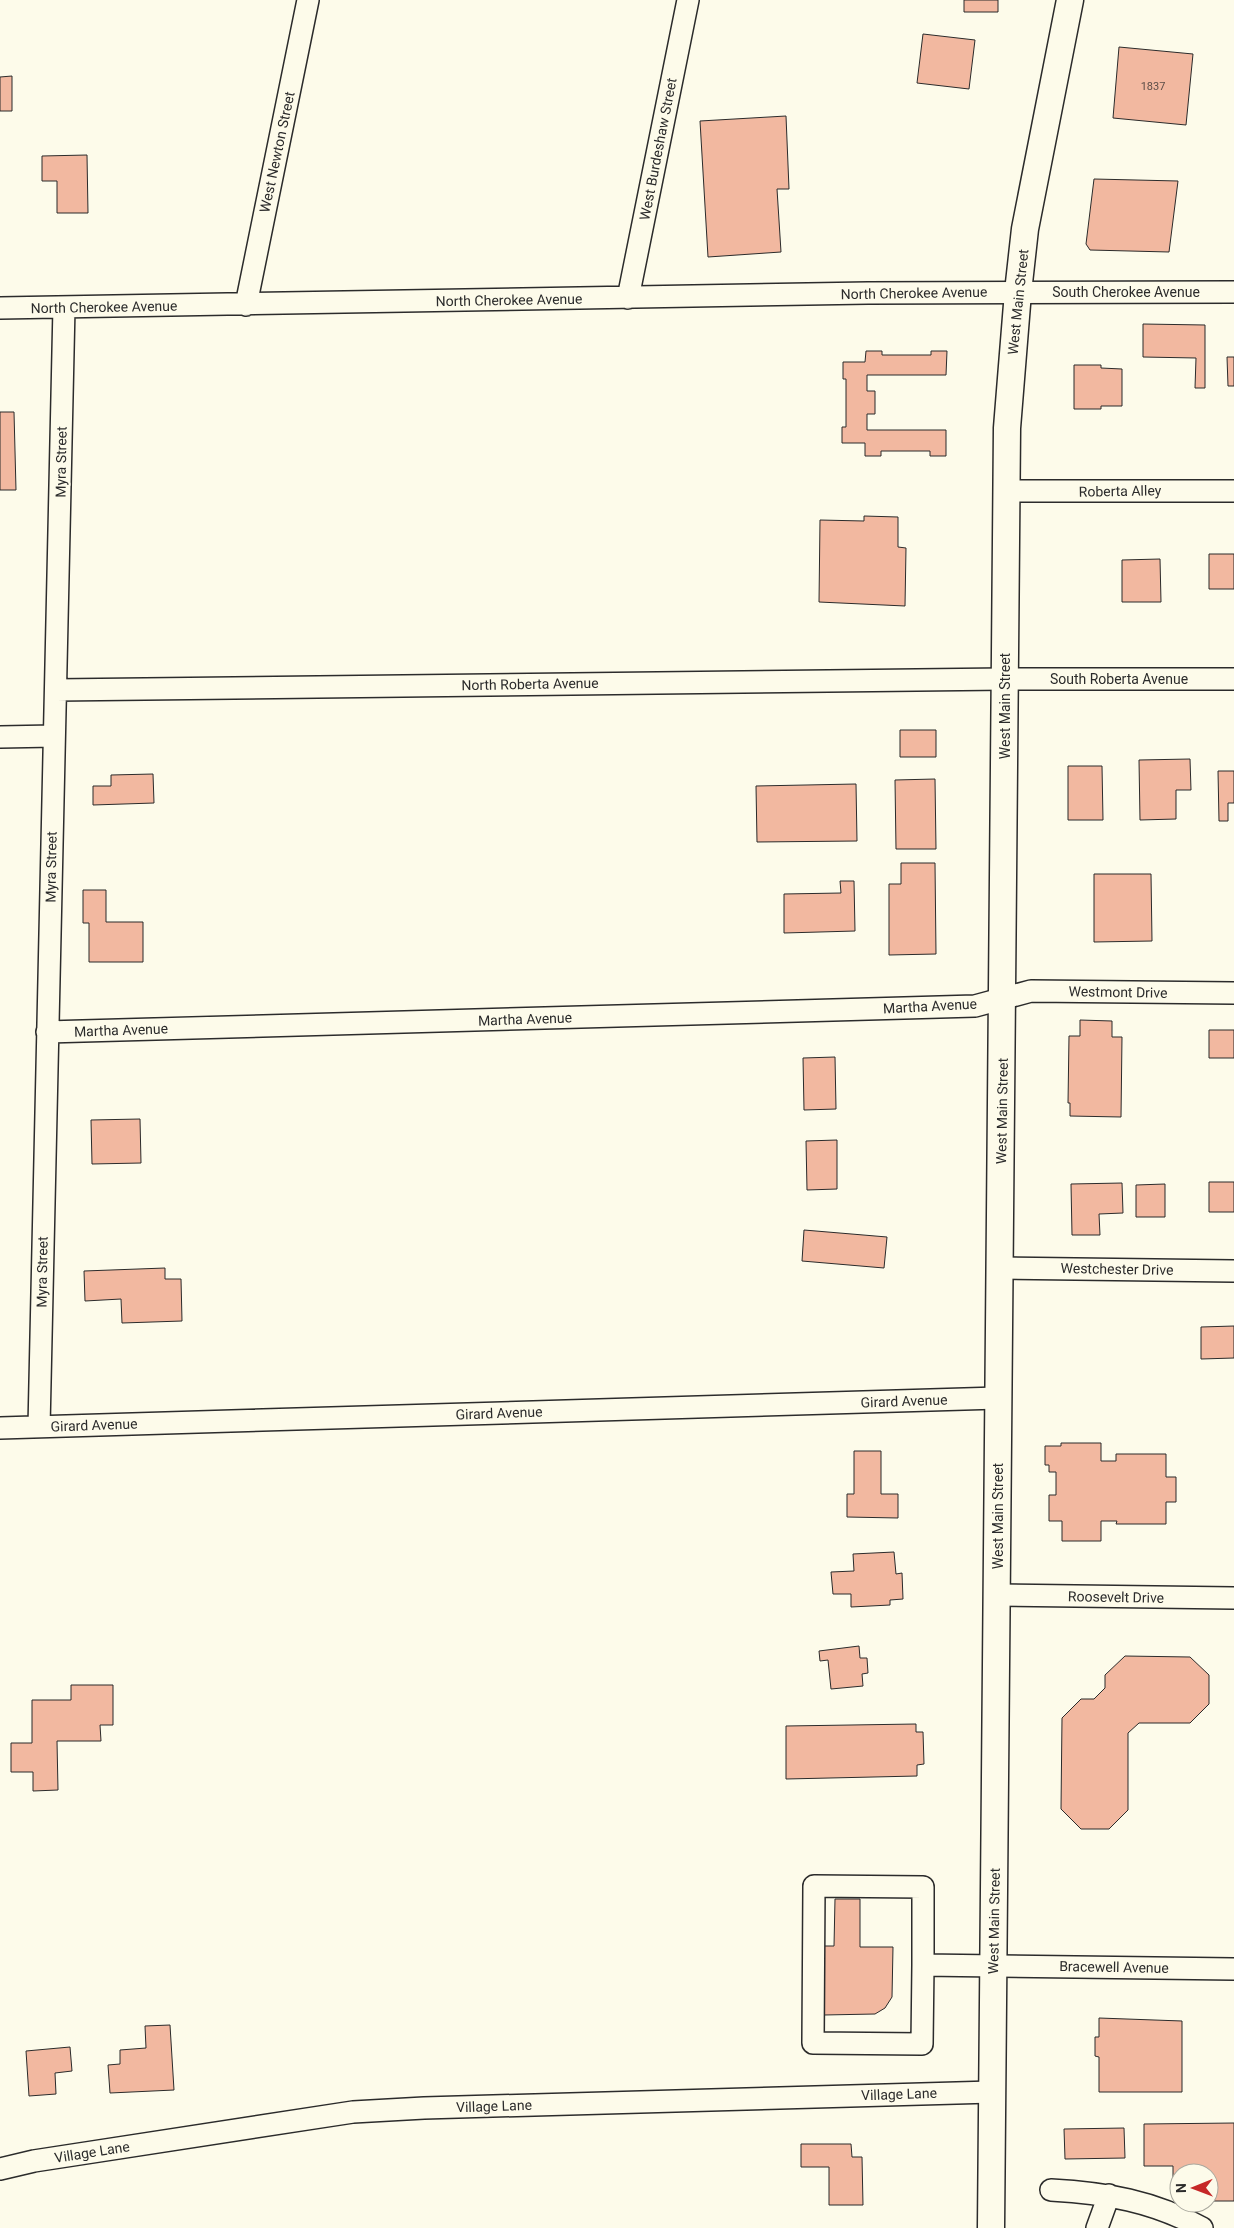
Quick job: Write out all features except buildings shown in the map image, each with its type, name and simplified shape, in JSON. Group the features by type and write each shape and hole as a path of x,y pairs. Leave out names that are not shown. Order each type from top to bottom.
{"main road":[{"name":"West Main Street","path":"991,2228 1007,428 1025,229 1070,0"}],"street":[{"name":"West Newton Street","path":"246,305 308,0"},
{"name":"West Burdeshaw Street","path":"628,298 688,0"},
{"name":"North Cherokee Avenue","path":"0,308 1018,292"},
{"name":"South Cherokee Avenue","path":"1018,292 1234,292"},
{"name":"Myra Street","path":"39,1426 64,307"},
{"name":"Roberta Alley","path":"1006,491 1234,491"},
{"name":"North Roberta Avenue","path":"56,690 1005,679"},
{"name":"South Roberta Avenue","path":"1005,679 1234,680"},
{"path":"0,737 54,736"},
{"name":"Westmont Drive","path":"1003,998 1031,990 1234,993"},
{"name":"Martha Avenue","path":"47,1032 975,1006 1003,998"},
{"name":"Westchester Drive","path":"1000,1268 1234,1271"},
{"name":"Girard Avenue","path":"0,1428 998,1398"},
{"name":"Roosevelt Drive","path":"997,1595 1234,1598"},
{"path":"814,1886 923,1887 923,1965 922,2044 813,2043 814,1886"},
{"name":"Bracewell Avenue","path":"923,1965 994,1964 1234,1970"},
{"name":"Village Lane","path":"0,2169 34,2161 353,2112 992,2092"},
{"path":"1051,2190 1097,2193 1154,2206 1202,2228"},
{"path":"1097,2228 1109,2195"}]}
